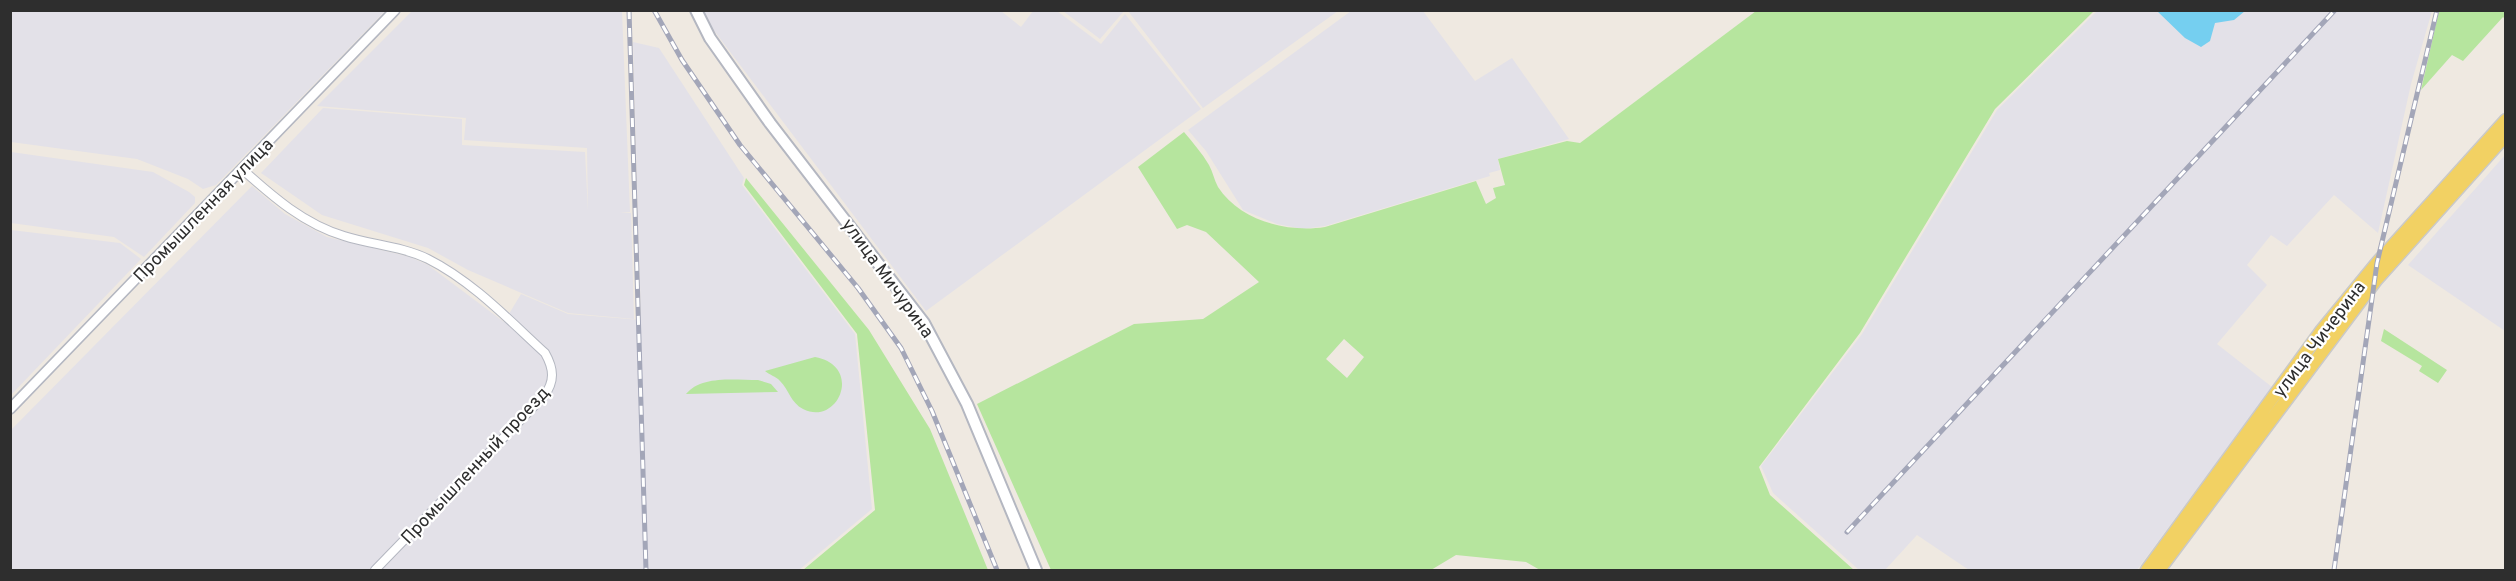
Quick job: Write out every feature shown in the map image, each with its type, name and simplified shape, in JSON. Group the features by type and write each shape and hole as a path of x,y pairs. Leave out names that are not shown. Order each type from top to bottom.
{"main road":[{"name":"улица Мичурина","path":"696,10 710,38 770,123 924,323 967,404 1036,570"},
{"name":"улица Чичерина","path":"2147,570 2322,330 2377,263 2505,120"},
{"name":"улица Чичерина","path":"2159,570 2376,280 2505,135"}],"street":[{"name":"Промышленная улица","path":"10,409 395,10"},
{"name":"Промышленный проезд","path":"242,169 285,207 314,224 344,236 411,251 429,260 486,299 545,353 552,363 553,376 544,396 375,570"}],"shaded area":[{"path":"11,10 385,11 216,185 203,189 188,179 137,159 11,142"},
{"path":"413,10 622,11 630,212 620,212 631,213 634,319 568,313 468,270 428,248 322,215 261,173 323,108 462,119 462,145 585,152 588,212 587,148 464,140 466,118 317,106"},
{"path":"701,11 1001,11 1021,27 1033,11 1057,11 1101,44 1125,14 1201,109 926,311"},
{"path":"1063,11 1124,11 1100,39"},
{"path":"1128,11 1338,11 1203,108"},
{"path":"1351,11 1423,11 1475,81 1512,58 1569,139 1498,159 1500,170 1489,173 1490,176 1325,226 1303,229 1277,224 1243,210 1206,151 1188,130"},
{"path":"2097,11 2432,11 2411,84 2378,233 2334,195 2287,246 2271,235 2247,265 2267,285 2217,344 2272,387 2137,570 1969,570 1917,535 1885,570 1859,570 1773,493 1761,466 1862,334 1997,110"},
{"path":"633,42 659,48 744,178 742,185 855,334 872,509 799,570 11,570 11,430 252,186 285,214 327,237 410,257 428,265 504,322 521,294 568,314 641,320"},
{"path":"11,152 153,172 189,192 195,197 195,203 144,257 114,237 11,223"},
{"path":"2505,155 2505,331 2408,265"},
{"path":"11,230 120,243 141,259 11,395"}],"green space":[{"path":"1756,11 2094,11 1995,109 1860,333 1759,467 1770,495 1854,570 1540,570 1526,562 1456,555 1431,570 1051,570 977,404 1134,324 1203,319 1259,282 1206,232 1187,225 1177,229 1138,167 1184,132 1206,161 1218,187 1227,199 1252,216 1266,222 1296,228 1311,228 1325,227 1476,181 1486,204 1496,198 1493,188 1505,185 1498,159 1567,141 1580,143","holes":["1344,339 1364,357 1347,378 1326,359"]},
{"path":"2439,11 2505,11 2505,19 2503,17 2463,61 2452,55 2421,90"},
{"path":"746,178 869,330 930,429 988,570 803,570 875,510 857,334 744,185"},
{"path":"2384,329 2447,370 2438,383 2419,371 2422,366 2381,341"},
{"path":"815,357 830,363 839,371 842,382 835,403 827,410 816,412 799,406 780,381 765,371"},
{"path":"758,380 771,384 778,392 686,394 692,388 709,381"}],"water":[{"path":"2157,11 2245,11 2234,20 2215,23 2210,41 2201,47 2185,38"}],"railway":[{"path":"629,10 646,570"},
{"path":"654,10 682,60 740,145 858,288 901,348 932,411 997,570"},
{"path":"1847,532 2335,10"},
{"path":"2334,570 2377,263 2437,10"}]}
